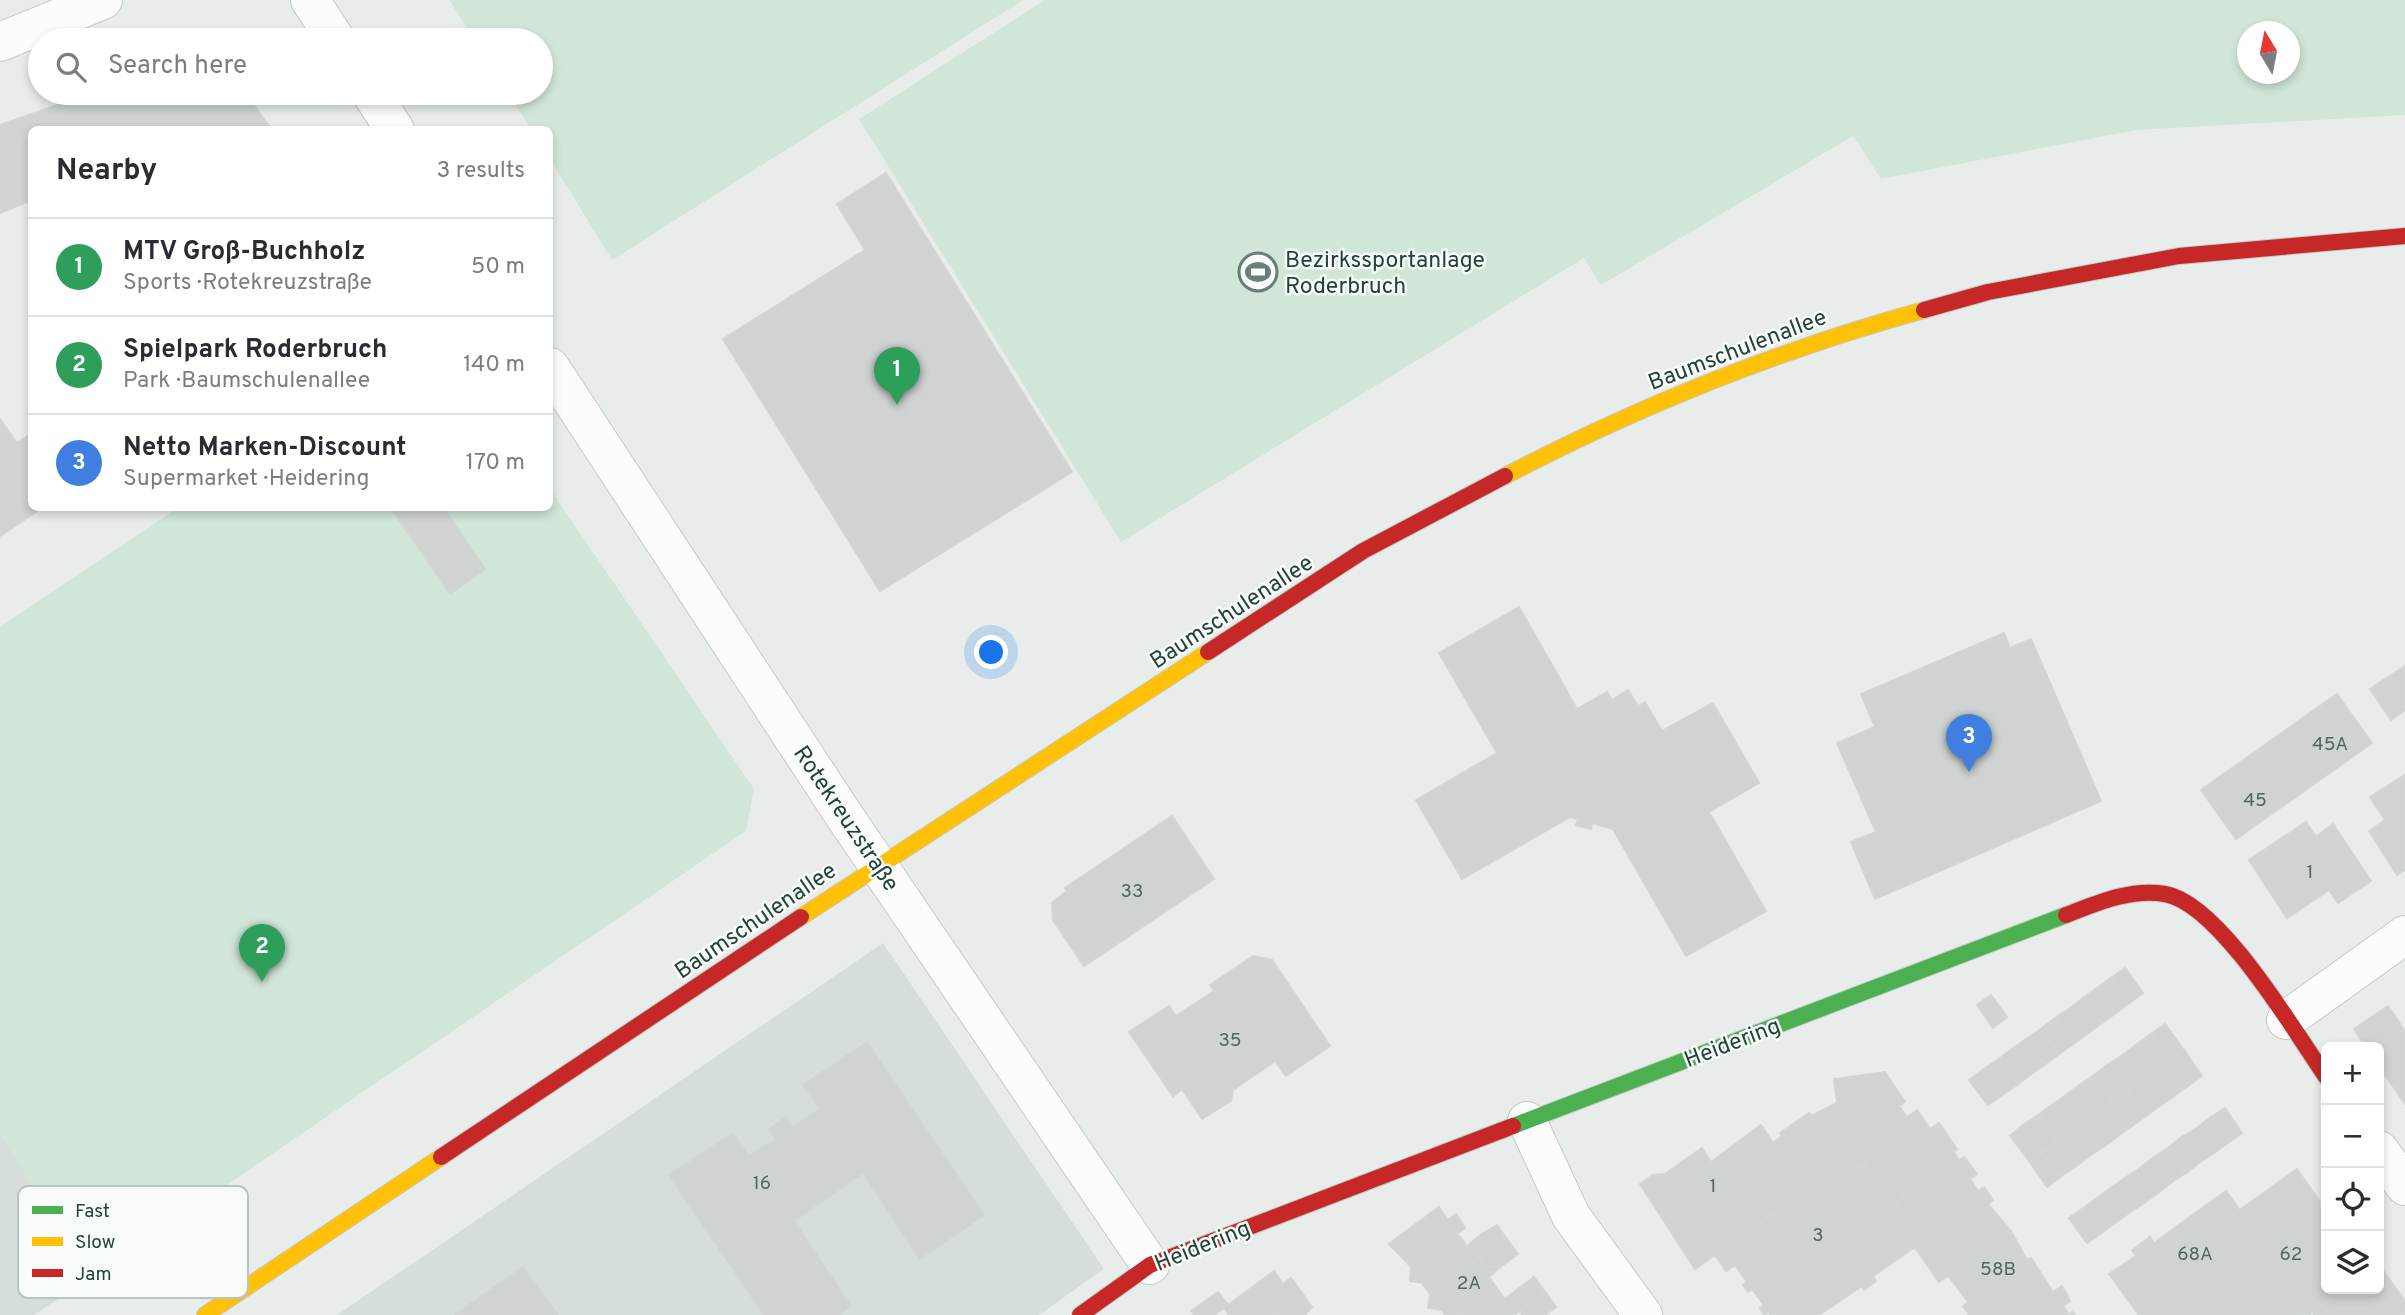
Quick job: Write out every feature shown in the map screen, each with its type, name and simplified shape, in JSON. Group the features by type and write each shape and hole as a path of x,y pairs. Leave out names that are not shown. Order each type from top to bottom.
{"main road":[{"name":"Baumschulenallee","path":"248,1286 878,865 1174,676 1363,551 1528,464 1681,393 1829,336 1988,292 2179,256 2405,236"},
{"name":"Heidering","path":"1080,1315 1150,1265 2107,899 2140,892 2171,895 2198,909 2220,932 2321,1070"},
{"name":"Baumschulenallee","path":"205,1315 230,1298"}],"street":[{"path":"34,28 103,0"},
{"path":"310,0 328,28"},
{"path":"0,42 28,31"},
{"path":"379,105 392,126"},
{"name":"Rotekreuzstraße","path":"553,372 878,865 1150,1265"},
{"path":"2286,1020 2405,934"},
{"path":"1527,1121 1571,1216 1643,1315"},
{"path":"2384,1157 2405,1186"}],"shaded area":[{"path":"883,943 1104,1269 1039,1315 337,1315"},
{"path":"0,1132 33,1186 18,1186 18,1298 60,1298 34,1315 0,1315"}],"green space":[{"path":"449,0 1023,0 612,260 553,164 553,126 529,126 516,105 553,105 553,28 467,28"},
{"name":"Bezirkssportanlage Roderbruch","path":"1045,0 2405,0 2405,115 2136,130 1881,179 1853,136 1601,285 1584,258 1121,542 859,119"},
{"path":"553,493 754,789 746,831 225,1186 33,1186 0,1132 0,627 173,511 553,511"}],"building":[{"path":"57,105 254,105 269,126 28,126 28,202 0,213 0,125"},
{"path":"886,173 1072,472 880,591 723,339 865,250 837,204"},
{"path":"0,419 17,443 28,436 28,511 38,511 0,536"},
{"path":"393,511 402,511 417,532 411,537"},
{"path":"402,511 448,511 417,532"},
{"path":"446,512 485,569 450,594 411,537"},
{"path":"1519,607 1577,709 1607,692 1612,700 1628,690 1638,706 1645,702 1662,731 1713,703 1759,783 1709,812 1766,911 1686,956 1613,829 1592,823 1591,829 1583,827 1576,825 1578,819 1570,817 1462,879 1416,800 1497,753 1439,653"},
{"path":"2004,633 2010,648 2031,639 2101,801 1875,899 1851,842 1876,832 1837,743 1875,727 1861,694"},
{"path":"2405,666 2405,710 2391,720 2370,689"},
{"path":"2337,694 2372,743 2236,839 2201,790"},
{"path":"2405,775 2405,870 2397,875 2369,831 2385,820 2370,797"},
{"path":"1172,816 1214,879 1084,966 1053,920 1052,903 1067,891 1065,888"},
{"path":"2306,822 2316,837 2333,824 2371,881 2338,903 2329,890 2287,918 2249,860"},
{"path":"1253,956 1272,960 1330,1046 1286,1076 1275,1061 1233,1090 1231,1101 1202,1119 1182,1089 1173,1096 1129,1032 1169,1006 1176,1016 1214,991 1210,985"},
{"path":"2125,968 2143,993 2129,1003 2111,978"},
{"path":"2111,978 2129,1003 2116,1013 2097,988"},
{"path":"2097,988 2116,1013 2102,1023 2083,998"},
{"path":"1991,995 2007,1017 1993,1028 1977,1005"},
{"path":"2083,998 2102,1023 2087,1034 2069,1009"},
{"path":"2388,1006 2405,1031 2405,1104 2384,1073 2384,1042 2363,1042 2354,1029"},
{"path":"2069,1009 2087,1034 2073,1044 2055,1018"},
{"path":"2055,1018 2073,1044 2059,1054 2041,1029"},
{"path":"2165,1024 2184,1050 2170,1060 2151,1034"},
{"path":"2041,1029 2059,1054 2044,1065 2026,1039"},
{"path":"2151,1034 2170,1060 2156,1071 2137,1044"},
{"path":"2026,1039 2044,1065 2030,1075 2012,1049"},
{"path":"867,1042 984,1215 920,1259 863,1173 794,1221 851,1306 839,1315 764,1315 669,1175 733,1133 749,1156 776,1139 769,1129 786,1117 792,1127 820,1109 803,1085"},
{"path":"2137,1044 2156,1071 2143,1080 2124,1054"},
{"path":"2012,1049 2030,1075 2017,1085 1999,1059"},
{"path":"2184,1050 2202,1076 2188,1086 2170,1060"},
{"path":"2124,1054 2143,1080 2128,1091 2109,1064"},
{"path":"1999,1059 2017,1085 2002,1095 1984,1069"},
{"path":"2170,1060 2188,1086 2174,1096 2156,1071"},
{"path":"2109,1064 2128,1091 2113,1101 2094,1075"},
{"path":"1984,1069 2002,1095 1988,1105 1969,1080"},
{"path":"2156,1071 2174,1096 2161,1105 2143,1080"},
{"path":"1885,1072 1905,1102 1899,1106 1907,1117 1917,1110 1930,1129 1939,1123 1957,1149 1953,1151 1959,1160 1964,1157 1977,1174 1970,1179 1978,1191 1984,1187 1993,1200 1988,1204 2011,1231 1939,1282 1898,1223 1906,1217 1896,1203 1905,1198 1877,1158 1867,1156 1865,1168 1856,1167 1838,1178 1833,1171 1794,1198 1800,1207 1778,1222 1772,1214 1757,1225 1752,1219 1717,1244 1715,1255 1695,1269 1640,1184 1653,1175 1665,1174 1702,1148 1711,1162 1761,1125 1773,1143 1782,1136 1780,1133 1809,1113 1811,1116 1837,1103 1834,1079"},
{"path":"2094,1075 2113,1101 2100,1111 2081,1084"},
{"path":"2143,1080 2161,1105 2146,1116 2128,1091"},
{"path":"2081,1084 2100,1111 2085,1121 2066,1095"},
{"path":"2128,1091 2146,1116 2132,1126 2113,1101"},
{"path":"2066,1095 2085,1121 2070,1132 2052,1105"},
{"path":"2113,1101 2132,1126 2118,1136 2100,1111"},
{"path":"2052,1105 2070,1132 2057,1141 2038,1115"},
{"path":"2225,1108 2242,1133 2229,1142 2211,1117"},
{"path":"2100,1111 2118,1136 2103,1147 2085,1121"},
{"path":"2038,1115 2057,1141 2042,1152 2023,1125"},
{"path":"2211,1117 2229,1142 2214,1153 2197,1128"},
{"path":"2085,1121 2103,1147 2088,1157 2070,1132"},
{"path":"2023,1125 2042,1152 2029,1161 2010,1136"},
{"path":"2197,1128 2214,1153 2200,1162 2182,1137"},
{"path":"2070,1132 2088,1157 2075,1167 2057,1141"},
{"path":"2182,1137 2200,1162 2186,1173 2168,1148"},
{"path":"2057,1141 2075,1167 2060,1177 2042,1152"},
{"path":"2168,1148 2186,1173 2172,1182 2154,1157"},
{"path":"2042,1152 2060,1177 2047,1187 2029,1161"},
{"path":"1867,1156 1877,1158 1905,1198 1896,1203 1906,1217 1898,1223 1915,1247 1873,1276 1876,1281 1864,1290 1862,1286 1819,1315 1771,1315 1769,1312 1764,1315 1760,1308 1764,1305 1752,1289 1748,1292 1743,1285 1747,1282 1735,1265 1726,1271 1715,1255 1717,1244 1752,1219 1757,1225 1772,1214 1778,1222 1800,1207 1794,1198 1833,1171 1838,1178 1856,1167 1865,1168"},
{"path":"2154,1157 2172,1182 2158,1193 2140,1168"},
{"path":"2140,1168 2158,1193 2144,1203 2125,1178"},
{"path":"2297,1169 2321,1203 2321,1294 2338,1294 2308,1315 2300,1315 2230,1217"},
{"path":"2125,1178 2144,1203 2129,1213 2111,1188"},
{"path":"2111,1188 2129,1213 2115,1223 2097,1198"},
{"path":"2226,1191 2240,1210 2230,1217 2300,1315 2139,1315 2109,1274 2136,1256 2132,1250 2150,1237 2154,1243"},
{"path":"2097,1198 2115,1223 2100,1234 2082,1209"},
{"path":"1439,1207 1448,1220 1456,1214 1465,1228 1411,1267 1389,1244"},
{"path":"2082,1209 2100,1234 2087,1243 2069,1218"},
{"path":"1497,1225 1507,1239 1480,1258 1475,1250 1479,1236"},
{"path":"2011,1231 2027,1260 2031,1258 2053,1292 2062,1286 2070,1301 2063,1306 2069,1315 1969,1315 1963,1306 1968,1302 1948,1275"},
{"path":"1458,1234 1467,1246 1479,1236 1475,1250 1480,1258 1430,1294 1422,1283 1410,1281 1411,1267"},
{"path":"1507,1239 1518,1254 1500,1267 1486,1266 1480,1258"},
{"path":"1480,1258 1486,1266 1500,1267 1489,1277 1496,1287 1457,1315 1445,1315 1442,1310 1428,1308 1430,1294"},
{"path":"523,1267 558,1315 456,1314"},
{"path":"1274,1271 1283,1284 1291,1278 1302,1293 1271,1315 1229,1315 1224,1308"},
{"path":"2384,1272 2405,1301 2405,1315 2314,1315 2312,1312 2338,1294 2384,1294"},
{"path":"1534,1277 1546,1293 1520,1311 1515,1305 1517,1290"},
{"path":"1496,1287 1505,1299 1517,1290 1515,1305 1520,1311 1514,1315 1457,1315"},
{"path":"1218,1292 1228,1305 1214,1315 1194,1315 1191,1311"},
{"path":"1302,1293 1312,1307 1305,1315 1271,1315"},
{"path":"1546,1293 1556,1307 1545,1315 1522,1315 1520,1311"}],"traffic: fast":[{"path":"1513,1126 2066,915"}],"traffic: slow":[{"path":"1505,476 1607,426 1710,382 1816,343 1924,310"},
{"path":"801,917 1208,652"},
{"path":"248,1286 441,1157"},
{"path":"205,1315 230,1298"}],"traffic: jam":[{"path":"1924,310 1988,292 2179,256 2405,236"},
{"path":"1208,652 1363,551 1505,476"},
{"path":"2066,915 2114,898 2140,893 2165,894 2186,903 2209,920 2254,972 2321,1070"},
{"path":"441,1157 801,917"},
{"path":"1080,1315 1150,1265 1513,1126"}],"place":[{"name":"Bezirkssportanlage Roderbruch","path":"1258,272"},
{"name":"MTV Groß-Buchholz","path":"897,405"},
{"name":"Netto Marken-Discount","path":"1969,772"},
{"name":"Spielpark Roderbruch","path":"262,982"}]}
